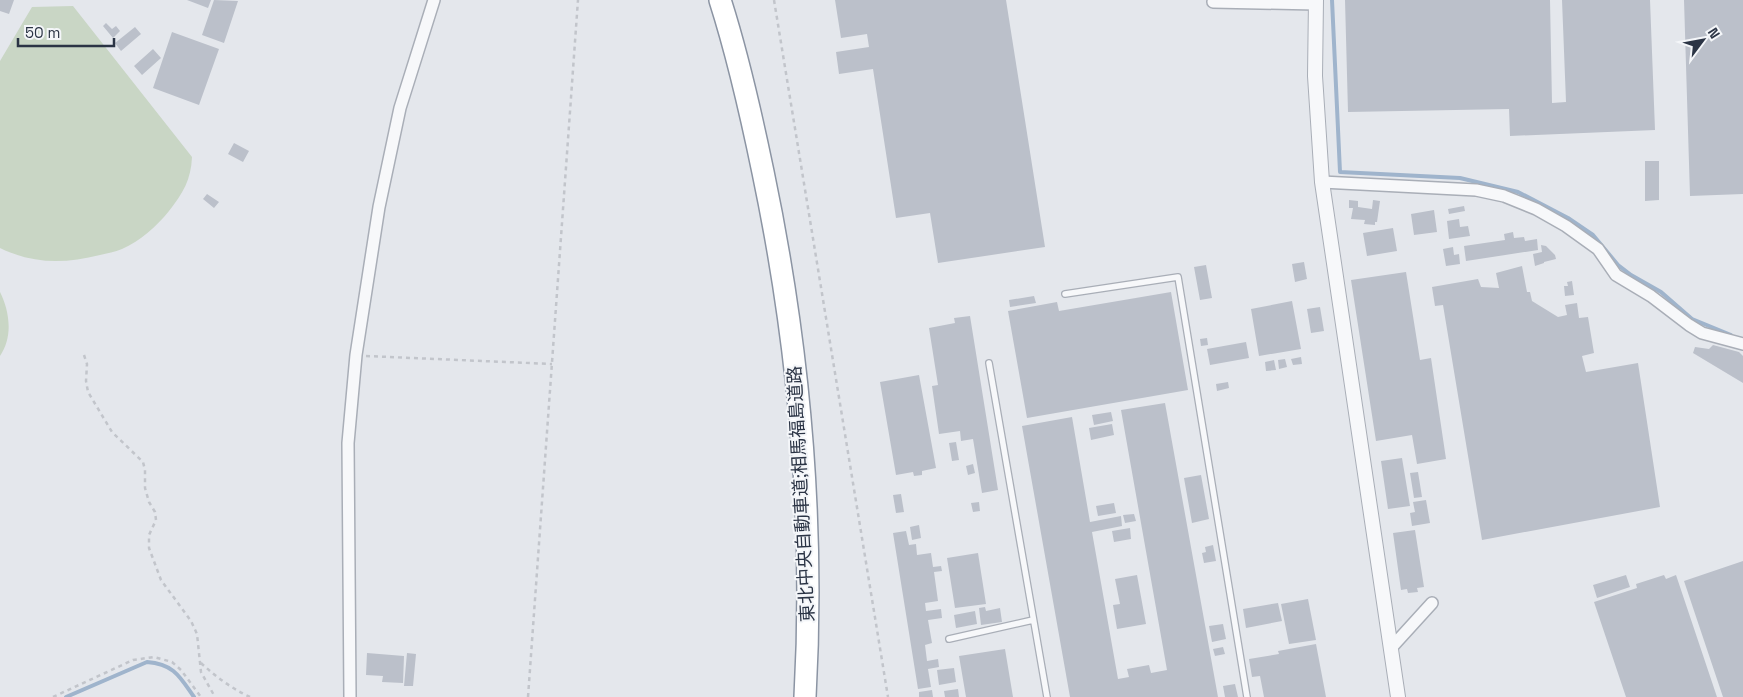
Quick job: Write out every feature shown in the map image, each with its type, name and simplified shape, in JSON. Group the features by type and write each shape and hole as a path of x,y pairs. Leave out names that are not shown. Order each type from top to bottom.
{"highway":[{"name":"東北中央自動車道;相馬福島道路","path":"720,0 753,120 776,232 788,307 800,412 806,529 808,649 806,697"},
{"name":"東北中央自動車道;相馬福島道路","path":"732,0 766,129 788,236 810,397 818,521 820,633 817,697"}],"street":[{"path":"350,697 348,443 356,355 379,207 400,108 434,0"},
{"path":"1213,2 1316,2 1315,76 1322,182 1398,697"},
{"path":"1322,182 1476,190 1504,196 1536,209 1566,226 1598,249 1616,275 1651,296 1689,325 1702,333 1743,344"},
{"path":"1391,648 1432,603"}],"lane":[{"path":"1066,294 1178,277 1248,697"},
{"path":"989,363 1047,697"},
{"path":"949,639 1034,620"}],"path":[{"path":"528,697 578,0"},
{"path":"774,0 888,697"},
{"path":"84,355 88,392 116,436 143,462 145,470 144,488 155,512 156,520 149,535 149,548 162,580 191,621 197,634 201,672 214,697"},
{"path":"356,355 552,364"},
{"path":"53,697 133,660 154,657 172,662 181,670 201,697"},
{"path":"200,662 222,682 250,697"}],"green space":[{"path":"73,6 192,157 190,173 182,192 164,217 129,246 74,260 37,260 0,248 0,61 32,7"},
{"path":"0,292 9,324 7,341 0,356"}],"building":[{"path":"0,0 14,0 9,14 0,11"},
{"path":"187,0 211,0 208,8"},
{"path":"214,0 238,1 224,43 202,35"},
{"path":"835,0 1006,0 1045,247 938,263 930,213 896,218 873,69 839,74 836,52 869,47 867,34 841,38"},
{"path":"1345,0 1550,0 1552,103 1566,102 1562,0 1650,0 1655,130 1510,136 1509,109 1348,112"},
{"path":"1684,0 1743,0 1743,194 1690,196"},
{"path":"106,23 112,29 116,26 120,31 113,38 103,26"},
{"path":"135,27 141,34 121,51 115,43"},
{"path":"172,32 219,49 199,105 153,88"},
{"path":"153,49 161,58 142,75 134,66"},
{"path":"234,143 249,151 243,162 228,154"},
{"path":"1645,161 1659,161 1659,200 1645,201"},
{"path":"207,194 219,202 214,208 203,199"},
{"path":"1349,200 1358,201 1358,207 1372,209 1373,200 1380,201 1375,225 1364,224 1365,220 1351,219 1353,208 1349,208"},
{"path":"1464,206 1465,211 1449,214 1448,209"},
{"path":"1434,210 1437,232 1414,235 1411,214"},
{"path":"1459,219 1460,227 1468,226 1470,236 1449,239 1447,221"},
{"path":"1393,228 1397,251 1367,256 1363,233"},
{"path":"1513,232 1514,238 1524,237 1525,241 1537,239 1538,250 1466,261 1464,246 1505,240 1504,234"},
{"path":"1541,245 1546,246 1555,255 1556,259 1535,266 1533,254 1542,252"},
{"path":"1453,247 1454,255 1459,254 1460,264 1446,266 1443,249"},
{"path":"1304,262 1307,279 1295,282 1292,264"},
{"path":"1206,265 1212,298 1200,300 1194,267"},
{"path":"1522,266 1527,292 1530,292 1532,301 1558,317 1567,315 1565,305 1577,303 1579,318 1588,317 1594,353 1582,356 1586,372 1638,363 1660,507 1482,540 1443,305 1435,306 1432,287 1478,279 1481,287 1499,288 1496,273"},
{"path":"1406,272 1420,360 1431,358 1446,459 1417,464 1412,435 1376,441 1351,280"},
{"path":"1572,281 1574,295 1565,296 1564,286 1568,286 1567,282"},
{"path":"1171,292 1188,390 1027,418 1008,311 1057,302 1059,311"},
{"path":"1034,296 1036,303 1010,307 1009,300"},
{"path":"1292,301 1301,349 1259,356 1251,309"},
{"path":"1320,307 1324,331 1311,333 1307,309"},
{"path":"970,316 998,490 982,493 973,439 961,441 960,431 939,434 932,386 938,385 929,328 955,323 954,318"},
{"path":"1207,338 1208,345 1201,346 1200,339"},
{"path":"1246,342 1249,358 1210,365 1207,349"},
{"path":"1713,345 1739,352 1743,356 1743,383 1693,353 1695,347 1709,349"},
{"path":"1301,357 1302,364 1293,365 1291,359"},
{"path":"1285,359 1287,367 1279,369 1278,360"},
{"path":"1274,360 1276,370 1266,371 1265,362"},
{"path":"919,375 936,468 922,471 922,475 914,476 913,472 896,475 880,382"},
{"path":"1228,382 1229,388 1217,391 1216,384"},
{"path":"1165,403 1218,697 1070,697 1022,426 1072,417 1090,522 1121,516 1122,526 1092,532 1118,679 1129,677 1127,669 1149,665 1151,673 1167,670 1121,410"},
{"path":"1111,412 1113,421 1094,425 1092,415"},
{"path":"1112,424 1114,435 1091,440 1089,428"},
{"path":"956,442 959,460 952,461 949,443"},
{"path":"1402,458 1410,506 1388,509 1381,461"},
{"path":"973,464 975,473 968,475 966,466"},
{"path":"1418,472 1422,497 1414,498 1410,473"},
{"path":"1201,475 1209,519 1192,523 1184,478"},
{"path":"901,494 904,512 896,513 893,495"},
{"path":"1426,500 1430,523 1412,526 1410,513 1415,512 1413,502"},
{"path":"979,502 980,511 973,512 971,503"},
{"path":"1114,503 1116,513 1098,516 1096,506"},
{"path":"1134,514 1136,521 1125,523 1123,515"},
{"path":"919,525 921,538 912,540 910,527"},
{"path":"1130,528 1131,539 1114,542 1112,531"},
{"path":"1415,530 1424,587 1417,588 1418,592 1408,593 1407,589 1401,590 1393,533"},
{"path":"906,531 909,545 916,544 917,555 931,553 933,567 941,566 942,571 934,572 938,601 925,603 926,611 941,609 942,618 928,620 932,643 925,645 927,661 938,659 939,667 928,669 931,687 918,689 893,533"},
{"path":"1213,545 1216,561 1204,563 1202,553 1206,552 1205,547"},
{"path":"978,553 986,604 955,608 947,558"},
{"path":"1743,561 1743,697 1723,697 1684,581"},
{"path":"1137,575 1146,624 1117,629 1113,605 1120,604 1115,579"},
{"path":"1626,575 1630,587 1597,598 1593,585"},
{"path":"1664,575 1666,579 1676,575 1717,697 1626,697 1594,602 1637,588 1636,584"},
{"path":"1308,599 1316,640 1289,644 1281,604"},
{"path":"1278,603 1282,621 1246,628 1243,609"},
{"path":"985,607 986,611 1000,608 1002,622 981,625 979,608"},
{"path":"975,611 977,624 956,628 954,615"},
{"path":"1223,624 1226,639 1212,642 1209,626"},
{"path":"1316,644 1326,697 1264,697 1260,676 1252,677 1249,659 1279,654 1278,651"},
{"path":"1223,647 1225,654 1215,656 1213,649"},
{"path":"1005,649 1013,697 966,697 959,656"},
{"path":"367,653 404,656 403,683 382,682 383,676 366,675"},
{"path":"407,653 416,654 413,686 404,686"},
{"path":"954,668 956,682 939,685 937,670"},
{"path":"1235,684 1238,697 1225,697 1223,686"},
{"path":"958,689 959,697 945,697 944,691"},
{"path":"932,690 933,697 919,697 919,692"}],"waterway":[{"path":"1332,0 1340,172 1460,178 1518,192 1568,218 1593,235 1618,265 1631,275 1661,292 1692,319 1731,335"},
{"path":"66,697 147,662 156,663 170,669 180,678 194,697"}]}
